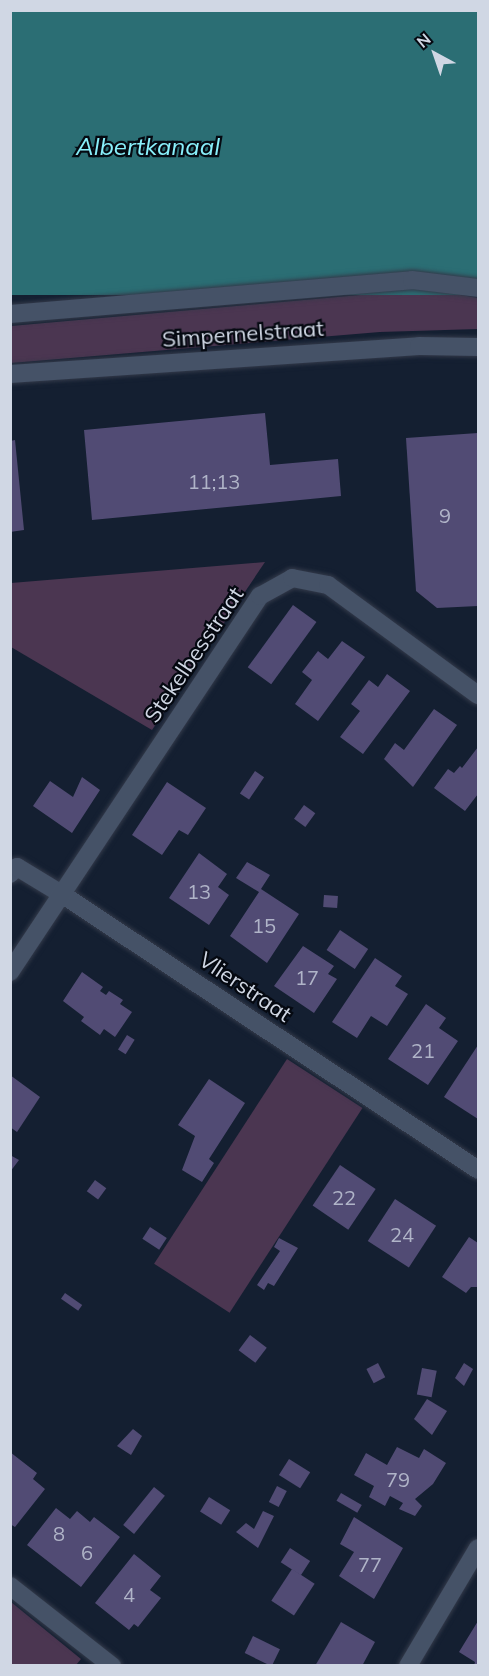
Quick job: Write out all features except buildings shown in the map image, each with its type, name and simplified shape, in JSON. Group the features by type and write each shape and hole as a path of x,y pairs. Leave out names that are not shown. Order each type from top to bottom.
{"street":[{"path":"10,314 412,280 478,288"},
{"name":"Simpernelstraat","path":"10,374 419,346 478,347"},
{"name":"Stekelbesstraat","path":"63,895 260,596 292,578 328,585 478,695"},
{"name":"Vlierstraat","path":"10,874 17,867 63,895 478,1170"},
{"path":"10,972 63,895"},
{"path":"408,1665 478,1548"},
{"path":"10,1586 112,1665"}],"shaded area":[{"path":"427,289 478,298 478,329 380,332 11,363 11,326"},
{"path":"265,562 152,730 11,647 11,583"},
{"path":"287,1059 362,1108 230,1313 154,1264"},
{"path":"11,1602 81,1659 76,1665 11,1665"}],"water":[{"name":"Albertkanaal","path":"11,10 478,10 478,295 11,295"}]}
